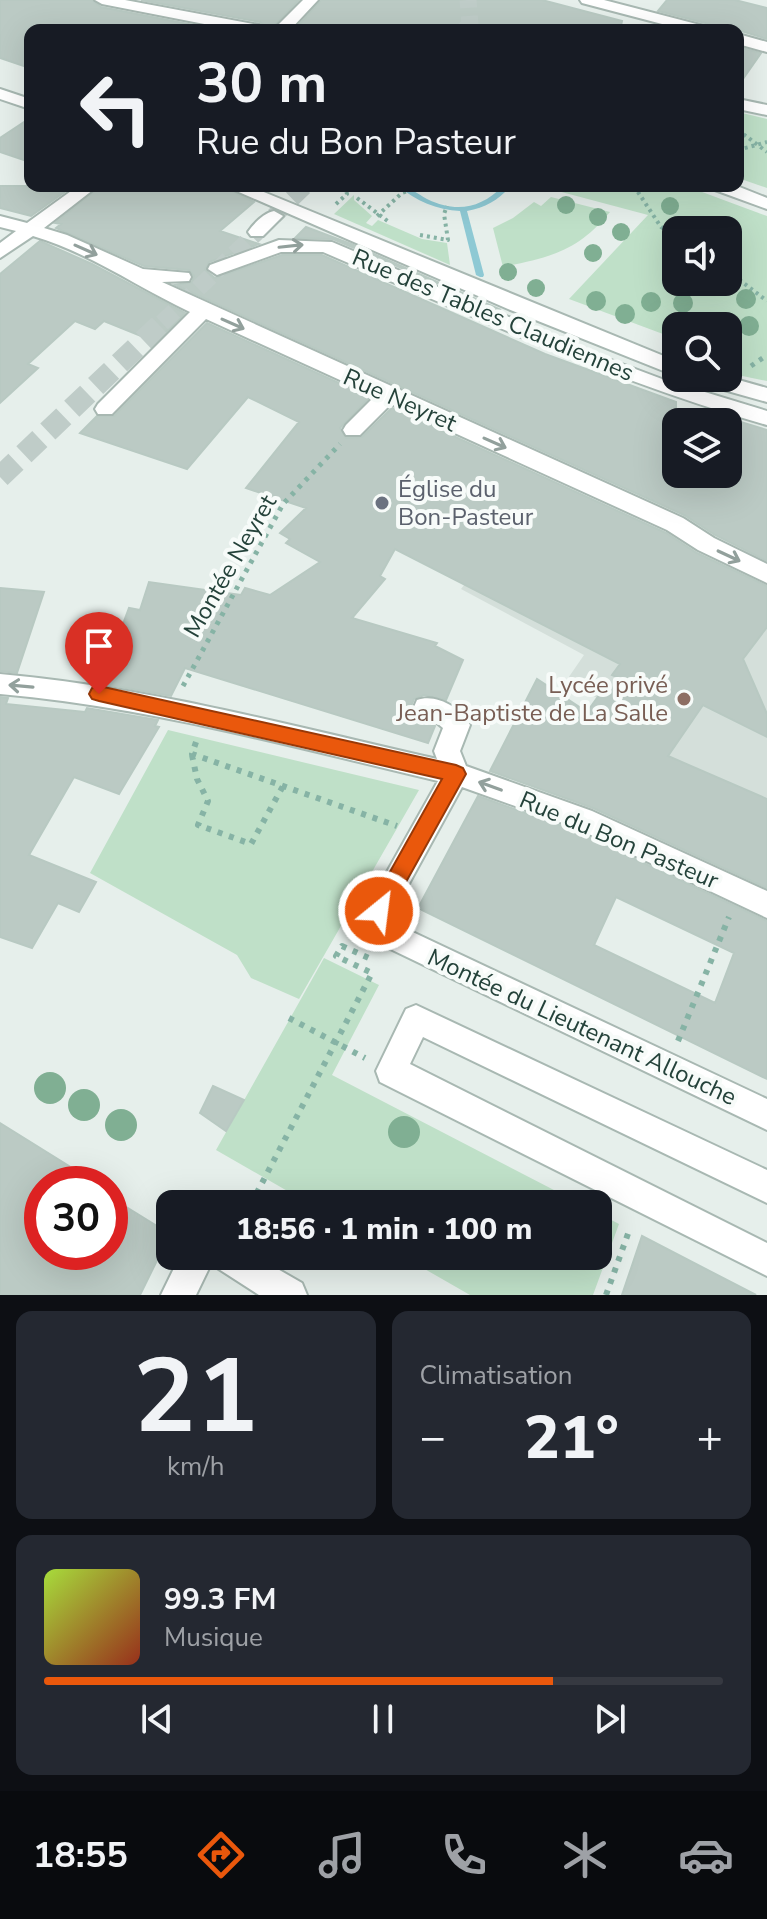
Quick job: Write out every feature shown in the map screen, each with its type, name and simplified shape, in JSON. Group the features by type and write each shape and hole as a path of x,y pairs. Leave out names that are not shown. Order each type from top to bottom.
{"street":[{"path":"102,0 228,24"},
{"path":"287,24 311,0"},
{"path":"587,0 680,24"},
{"path":"744,41 767,47"},
{"path":"0,94 24,102"},
{"path":"744,105 767,110"},
{"path":"0,252 81,192"},
{"name":"Rue des Tables Claudiennes","path":"248,192 538,315 662,364"},
{"path":"736,192 767,204"},
{"path":"257,232 274,216"},
{"name":"Rue Neyret","path":"0,221 61,239 140,275 162,291 675,524 717,550 767,574"},
{"name":"Rue des Tables Claudiennes","path":"217,269 279,246 326,246 591,360 655,384 767,418"},
{"path":"140,275 182,277"},
{"path":"105,409 203,310"},
{"path":"742,388 767,395"},
{"path":"348,436 388,395"},
{"name":"Rue du Bon Pasteur","path":"0,684 136,701 456,774 583,819 767,905"},
{"path":"426,707 441,712 457,725 447,751 456,774"},
{"name":"Montée du Lieutenant Allouche","path":"456,774 379,911 392,936 767,1115"},
{"path":"767,1187 416,1019 391,1071 767,1260"},
{"path":"178,1295 191,1270"},
{"path":"248,1270 290,1295"}],"path":[{"path":"744,134 767,152"},
{"path":"744,148 767,142"},
{"path":"377,216 405,192"},
{"path":"638,192 662,228"},
{"path":"357,198 377,216 393,224"},
{"path":"413,233 448,240 445,209"},
{"path":"742,282 767,301"},
{"name":"Montée Neyret","path":"181,690 283,504 348,436"},
{"path":"199,733 192,754 197,779 208,801 198,825 251,844 283,786"},
{"path":"192,754 404,828"},
{"path":"679,1038 729,917"},
{"path":"258,1190 372,973 336,956 342,946 377,962"},
{"path":"289,1018 391,1071"},
{"path":"606,1295 629,1231"}],"shaded area":[{"name":"Lycée privé Jean-Baptiste de La Salle","path":"502,537 734,634 767,585 767,877 639,822 672,729 564,684 584,655 461,589"}],"green space":[{"path":"744,113 767,119 767,188 744,180"},
{"path":"562,192 702,192 767,216 767,381 742,376 742,312 662,312 662,334 569,299 648,215"},
{"path":"354,195 354,200 372,216 366,223 372,226 378,220 422,239 447,243 450,265 334,214"},
{"path":"551,197 610,212 586,236 562,251 503,267 493,228 534,202 541,206"},
{"path":"168,730 419,790 299,999 251,978 237,955 90,873"},
{"path":"324,958 379,985 332,1075 554,1190 286,1190 216,1150"},
{"path":"612,1220 619,1224 612,1243"},
{"path":"426,1270 602,1270 593,1295 470,1295"}],"building":[{"path":"0,0 92,0 101,7 188,24 24,24 24,66 0,58"},
{"path":"141,0 299,0 276,24"},
{"path":"321,0 542,0 622,21 621,24 299,24"},
{"path":"667,0 735,0 767,8 767,39 744,32 744,24 709,24 658,11"},
{"path":"744,49 761,53 744,77"},
{"path":"24,122 24,160 0,152 0,138"},
{"path":"0,186 24,186 24,192 65,192 31,216 0,208"},
{"path":"94,192 234,192 254,202 220,231 259,244 209,262 205,270 215,278 282,255 322,255 545,354 676,402 676,408 662,408 662,488 742,488 742,422 767,430 767,561 715,535 684,515 175,285 192,282 194,276 189,270 144,266 56,228 61,224 55,223"},
{"path":"306,227 501,310 333,239 295,238"},
{"path":"40,241 92,264 185,313 156,342 104,321 95,329 75,321 28,364 38,368 0,403 0,274"},
{"path":"207,323 370,397 340,428 346,438 362,437 392,408 666,533 697,553 767,586 767,627 743,659 767,714 767,737 703,705 668,756 767,799 767,888 593,808 490,771 537,679 587,712 602,691 611,694 617,677 612,675 620,664 395,549 380,576 385,579 352,618 437,643 435,646 463,660 446,700 424,695 414,699 411,706 416,717 435,726 428,743 185,668 171,696 98,683 103,678 129,608 140,610 149,582 241,595 245,588 270,595 320,562 286,543 290,539 280,533 306,508 246,488 299,422 248,397 187,469 80,433 97,416 114,416"},
{"path":"0,588 44,592 17,673 0,671"},
{"path":"0,697 8,698 6,704 85,712 87,708 158,720 155,726 159,727 119,794 74,777 29,855 96,882 79,912 58,903 32,948 0,937"},
{"path":"478,796 573,830 767,921 767,1079 418,908","holes":["616,897 734,953 715,1003 594,945"]},
{"path":"213,1086 244,1100 226,1131 200,1113"},
{"path":"0,1123 69,1166 24,1166 24,1270 128,1270 128,1208 156,1225 156,1262 140,1295 0,1295"},
{"path":"642,1236 756,1295 622,1295"}],"waterway":[{"path":"410,192 441,207 456,209 483,205 501,192"},
{"path":"463,210 480,275"}],"tunnel":[{"path":"468,0 470,24"},
{"path":"274,216 299,192"},
{"path":"162,323 257,232"},
{"path":"0,477 164,321"}],"place":[{"name":"Église du Bon-Pasteur","path":"382,503"},
{"name":"Lycée privé Jean-Baptiste de La Salle","path":"684,699"}],"route":[{"path":"99,694 456,774 379,911"}]}
